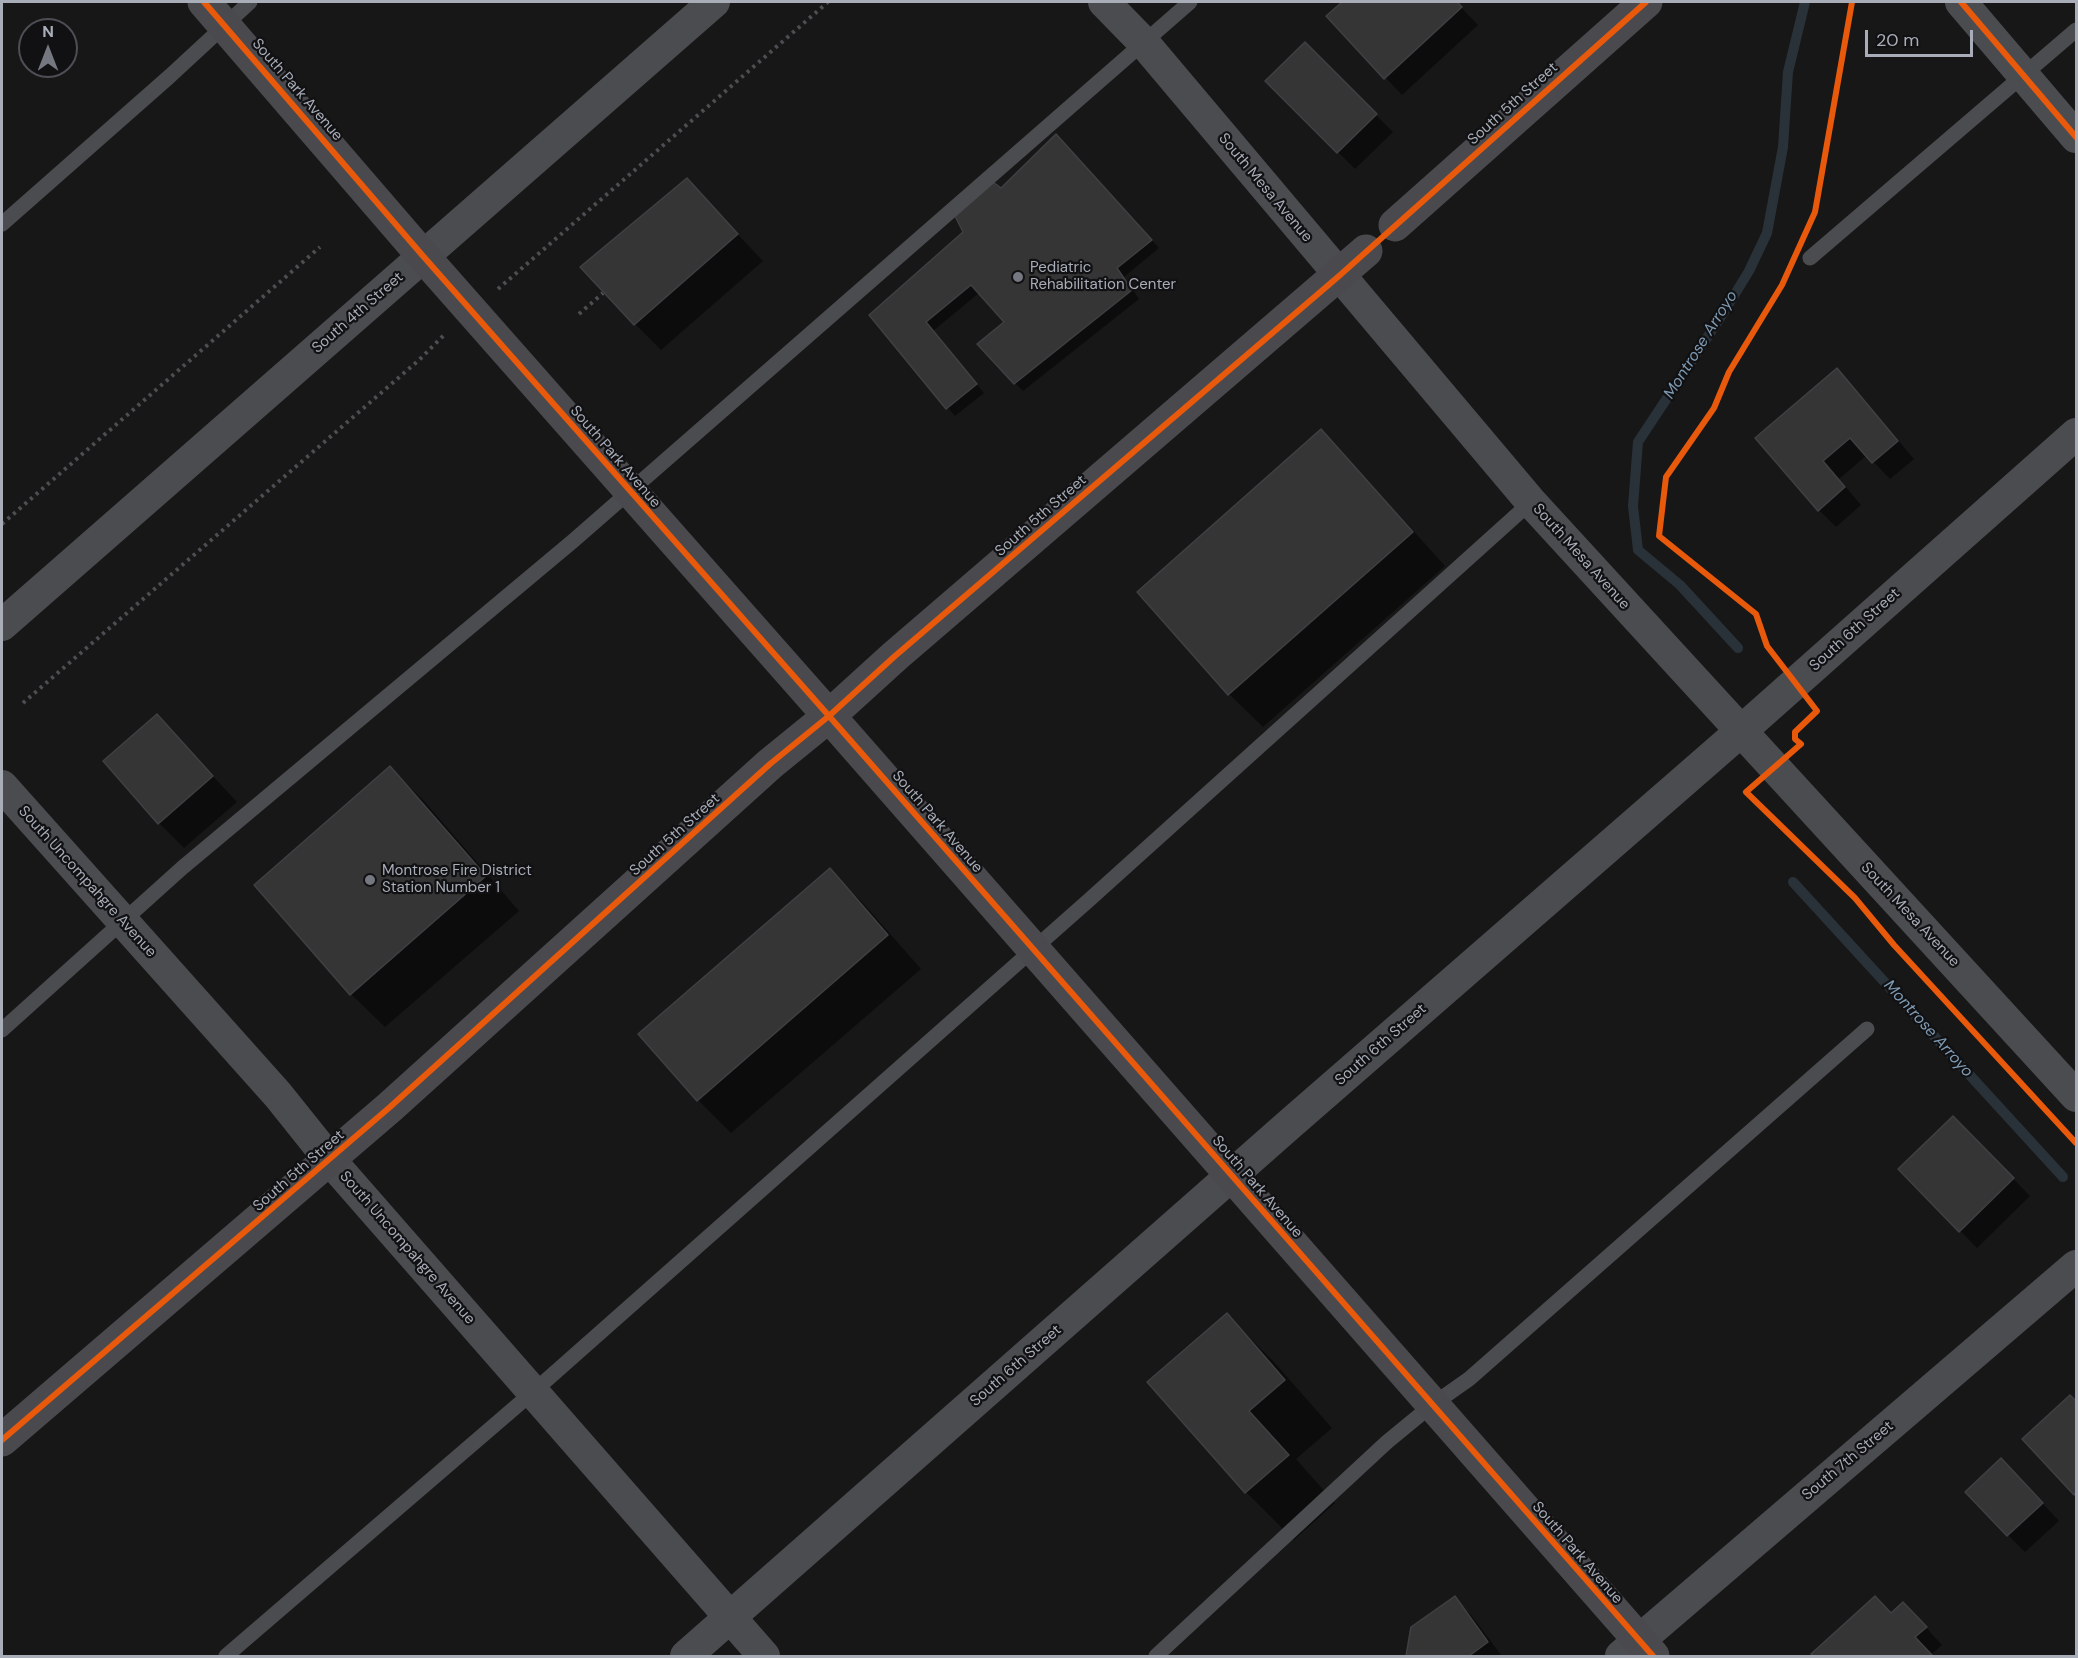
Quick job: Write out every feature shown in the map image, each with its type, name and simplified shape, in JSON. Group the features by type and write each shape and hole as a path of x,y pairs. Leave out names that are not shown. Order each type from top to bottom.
{"street":[{"name":"South Park Avenue","path":"204,2 423,256 1432,1405 1637,1651"},
{"name":"South 4th Street","path":"2,625 714,2"},
{"name":"South Mesa Avenue","path":"1104,2 1144,43 1338,276 1531,502 2076,1096"},
{"name":"South 5th Street","path":"1395,225 1646,2"},
{"path":"1961,2 2076,137"},
{"name":"South 5th Street","path":"2,1440 330,1160 770,764 829,716 895,656 1366,251"},
{"name":"South 6th Street","path":"686,1656 1291,1123 1740,732 2076,434"},
{"name":"South Uncompahgre Avenue","path":"2,786 278,1095 330,1160 764,1656"},
{"name":"South 7th Street","path":"1637,1651 2076,1266"}],"lane":[{"path":"2,224 250,2"},
{"path":"2,1030 182,868 573,541 1190,2"},
{"path":"1810,258 2076,30"},
{"path":"226,1656 533,1392 1033,950 1531,502"},
{"path":"1156,1656 1387,1442 1432,1405 1469,1379 1867,1029"}],"path":[{"path":"23,703 828,2"},
{"path":"2,524 320,247"},
{"path":"579,314 603,292"}],"building":[{"path":"1342,2 1457,2 1462,7 1384,79 1326,16"},
{"path":"1305,42 1377,114 1337,153 1265,81"},
{"name":"Pediatric Rehabilitation Center","path":"1056,134 1152,240 1117,268 1132,290 1014,384 977,344 1004,322 971,285 926,322 977,384 946,409 869,315 963,232 954,214 993,182 1001,188"},
{"path":"687,178 738,234 634,325 580,267"},
{"path":"1837,368 1898,441 1872,463 1850,438 1823,461 1845,487 1818,511 1755,438"},
{"path":"1321,429 1413,532 1228,695 1137,592"},
{"path":"157,714 213,776 158,824 103,761"},
{"name":"Montrose Fire District Station Number 1","path":"390,766 486,876 350,995 254,885"},
{"path":"830,868 888,935 697,1101 638,1034"},
{"path":"1953,1116 2014,1178 1959,1232 1898,1169"},
{"path":"1227,1313 1285,1380 1249,1411 1289,1455 1245,1493 1147,1382"},
{"path":"2070,1395 2076,1401 2076,1492 2074,1495 2022,1439"},
{"path":"2001,1458 2043,1503 2007,1536 1965,1492"},
{"path":"1455,1596 1488,1642 1469,1656 1406,1656 1411,1627"},
{"path":"1875,1596 1891,1613 1903,1602 1927,1627 1915,1637 1933,1656 1814,1656 1811,1654"}],"waterway":[{"name":"Montrose Arroyo","path":"1738,648 1680,585 1638,550 1633,506 1638,442 1722,315 1749,271 1767,233 1783,147 1788,72 1805,2"},
{"name":"Montrose Arroyo","path":"1793,882 2063,1177"}],"cycle path":[{"path":"204,2 423,256 1653,1656"},
{"path":"2,1440 390,1107 770,764 829,716 895,656 1339,276 1646,2"},
{"path":"1852,2 1815,212 1782,285 1729,372 1714,408 1666,477 1659,536 1756,614 1767,646 1817,711 1795,732 1795,739 1801,744 1746,792 1855,898 1894,945 2076,1143"},
{"path":"1961,2 2076,137"}],"place":[{"name":"Pediatric Rehabilitation Center","path":"1018,277"},
{"name":"Montrose Fire District Station Number 1","path":"370,880"}]}
